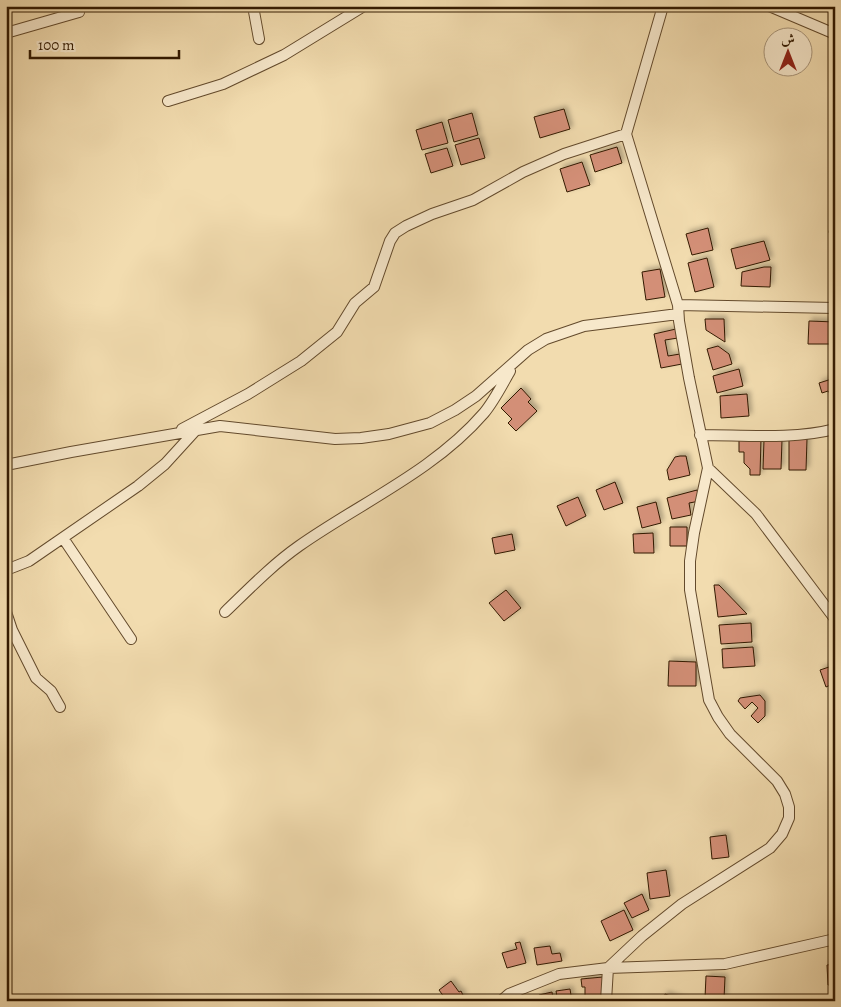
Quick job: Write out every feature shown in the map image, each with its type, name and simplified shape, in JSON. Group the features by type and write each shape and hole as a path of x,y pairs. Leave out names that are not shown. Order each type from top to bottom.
{"street":[{"path":"6,33 79,12 78,6"},
{"path":"253,6 259,39"},
{"path":"168,101 223,84 284,56 364,6"},
{"path":"606,1001 608,968 642,936 682,904 770,848 782,834 789,818 789,807 785,794 777,780 730,734 709,700 690,590 690,561 694,533 708,468 700,435 678,310 626,134 663,6"},
{"path":"769,6 835,34"},
{"path":"174,434 248,394 301,361 337,332 355,303 374,287 390,241 395,233 432,214 473,200 523,172 564,154 626,134"},
{"path":"6,464 220,426 335,439 389,434 430,423 455,410 476,396 517,360 546,339 584,326 678,310 835,308"},
{"path":"225,612 298,546 429,462 460,438 485,412 517,360"},
{"path":"6,570 29,561 138,486 165,464 196,430"},
{"path":"700,435 833,433"},
{"path":"708,468 756,514 835,619"},
{"path":"63,538 131,639"},
{"path":"6,612 12,630 36,678 51,692 60,707"},
{"path":"501,1001 510,994 559,974 608,968 725,964 835,939"}],"building":[{"path":"564,109 570,129 540,138 534,117"},
{"path":"472,113 478,135 454,142 448,120"},
{"path":"442,122 448,143 422,150 416,130"},
{"path":"479,138 485,158 461,165 455,145"},
{"path":"617,147 622,163 595,172 590,155"},
{"path":"447,148 453,166 431,173 425,154"},
{"path":"582,162 590,185 567,192 560,169"},
{"path":"835,206 835,246 829,232"},
{"path":"708,228 713,250 692,255 686,234"},
{"path":"764,241 770,260 736,269 731,249"},
{"path":"707,258 714,287 695,292 688,263"},
{"path":"771,267 770,287 741,286 742,272"},
{"path":"660,269 665,297 646,300 642,272"},
{"path":"705,319 724,319 725,342 706,330"},
{"path":"809,321 835,322 835,344 808,344"},
{"path":"676,329 678,338 665,340 668,356 680,354 682,364 661,368 654,334"},
{"path":"718,346 729,354 732,364 713,370 707,349"},
{"path":"739,369 743,386 717,393 713,376"},
{"path":"835,378 835,400 828,391 822,393 819,383"},
{"path":"521,388 531,399 528,402 537,411 516,431 508,423 512,419 501,408"},
{"path":"747,394 749,416 721,418 720,396"},
{"path":"789,438 807,439 806,470 789,470"},
{"path":"739,439 761,439 760,475 750,475 750,469 744,463 744,452 739,452"},
{"path":"764,440 782,440 781,469 763,469"},
{"path":"686,456 690,475 669,480 667,470 675,457"},
{"path":"615,482 623,503 604,510 596,490"},
{"path":"697,490 700,501 689,503 691,515 672,519 667,498"},
{"path":"578,497 586,516 566,526 557,506"},
{"path":"656,502 661,523 642,528 637,507"},
{"path":"670,527 687,527 687,546 670,546"},
{"path":"653,533 654,553 634,553 633,534"},
{"path":"512,534 515,550 495,554 492,538"},
{"path":"714,585 719,585 747,614 718,617"},
{"path":"506,590 521,608 504,621 489,603"},
{"path":"751,623 752,642 721,644 719,625"},
{"path":"753,647 755,666 723,668 722,649"},
{"path":"669,661 696,662 696,686 668,686"},
{"path":"835,665 835,683 826,687 820,670"},
{"path":"760,695 765,701 765,716 758,723 751,716 758,708 752,702 745,709 738,701 740,698"},
{"path":"726,835 729,857 712,859 710,837"},
{"path":"666,870 670,896 650,899 647,873"},
{"path":"642,894 649,910 632,918 624,903"},
{"path":"624,910 633,930 610,941 601,921"},
{"path":"520,942 526,963 507,968 502,953 517,949 515,943"},
{"path":"550,946 552,954 560,953 562,961 537,965 534,948"},
{"path":"835,964 835,984 828,985 827,965"},
{"path":"706,976 725,977 724,999 705,998"},
{"path":"603,977 605,996 599,1001 588,1001 585,998 585,987 582,987 581,979"},
{"path":"451,981 459,992 461,991 463,995 461,997 464,1001 447,1001 439,990"},
{"path":"570,989 572,1001 541,1001 539,995 552,992 553,998 557,997 556,991"},
{"path":"665,994 684,1001 663,1001"}]}
